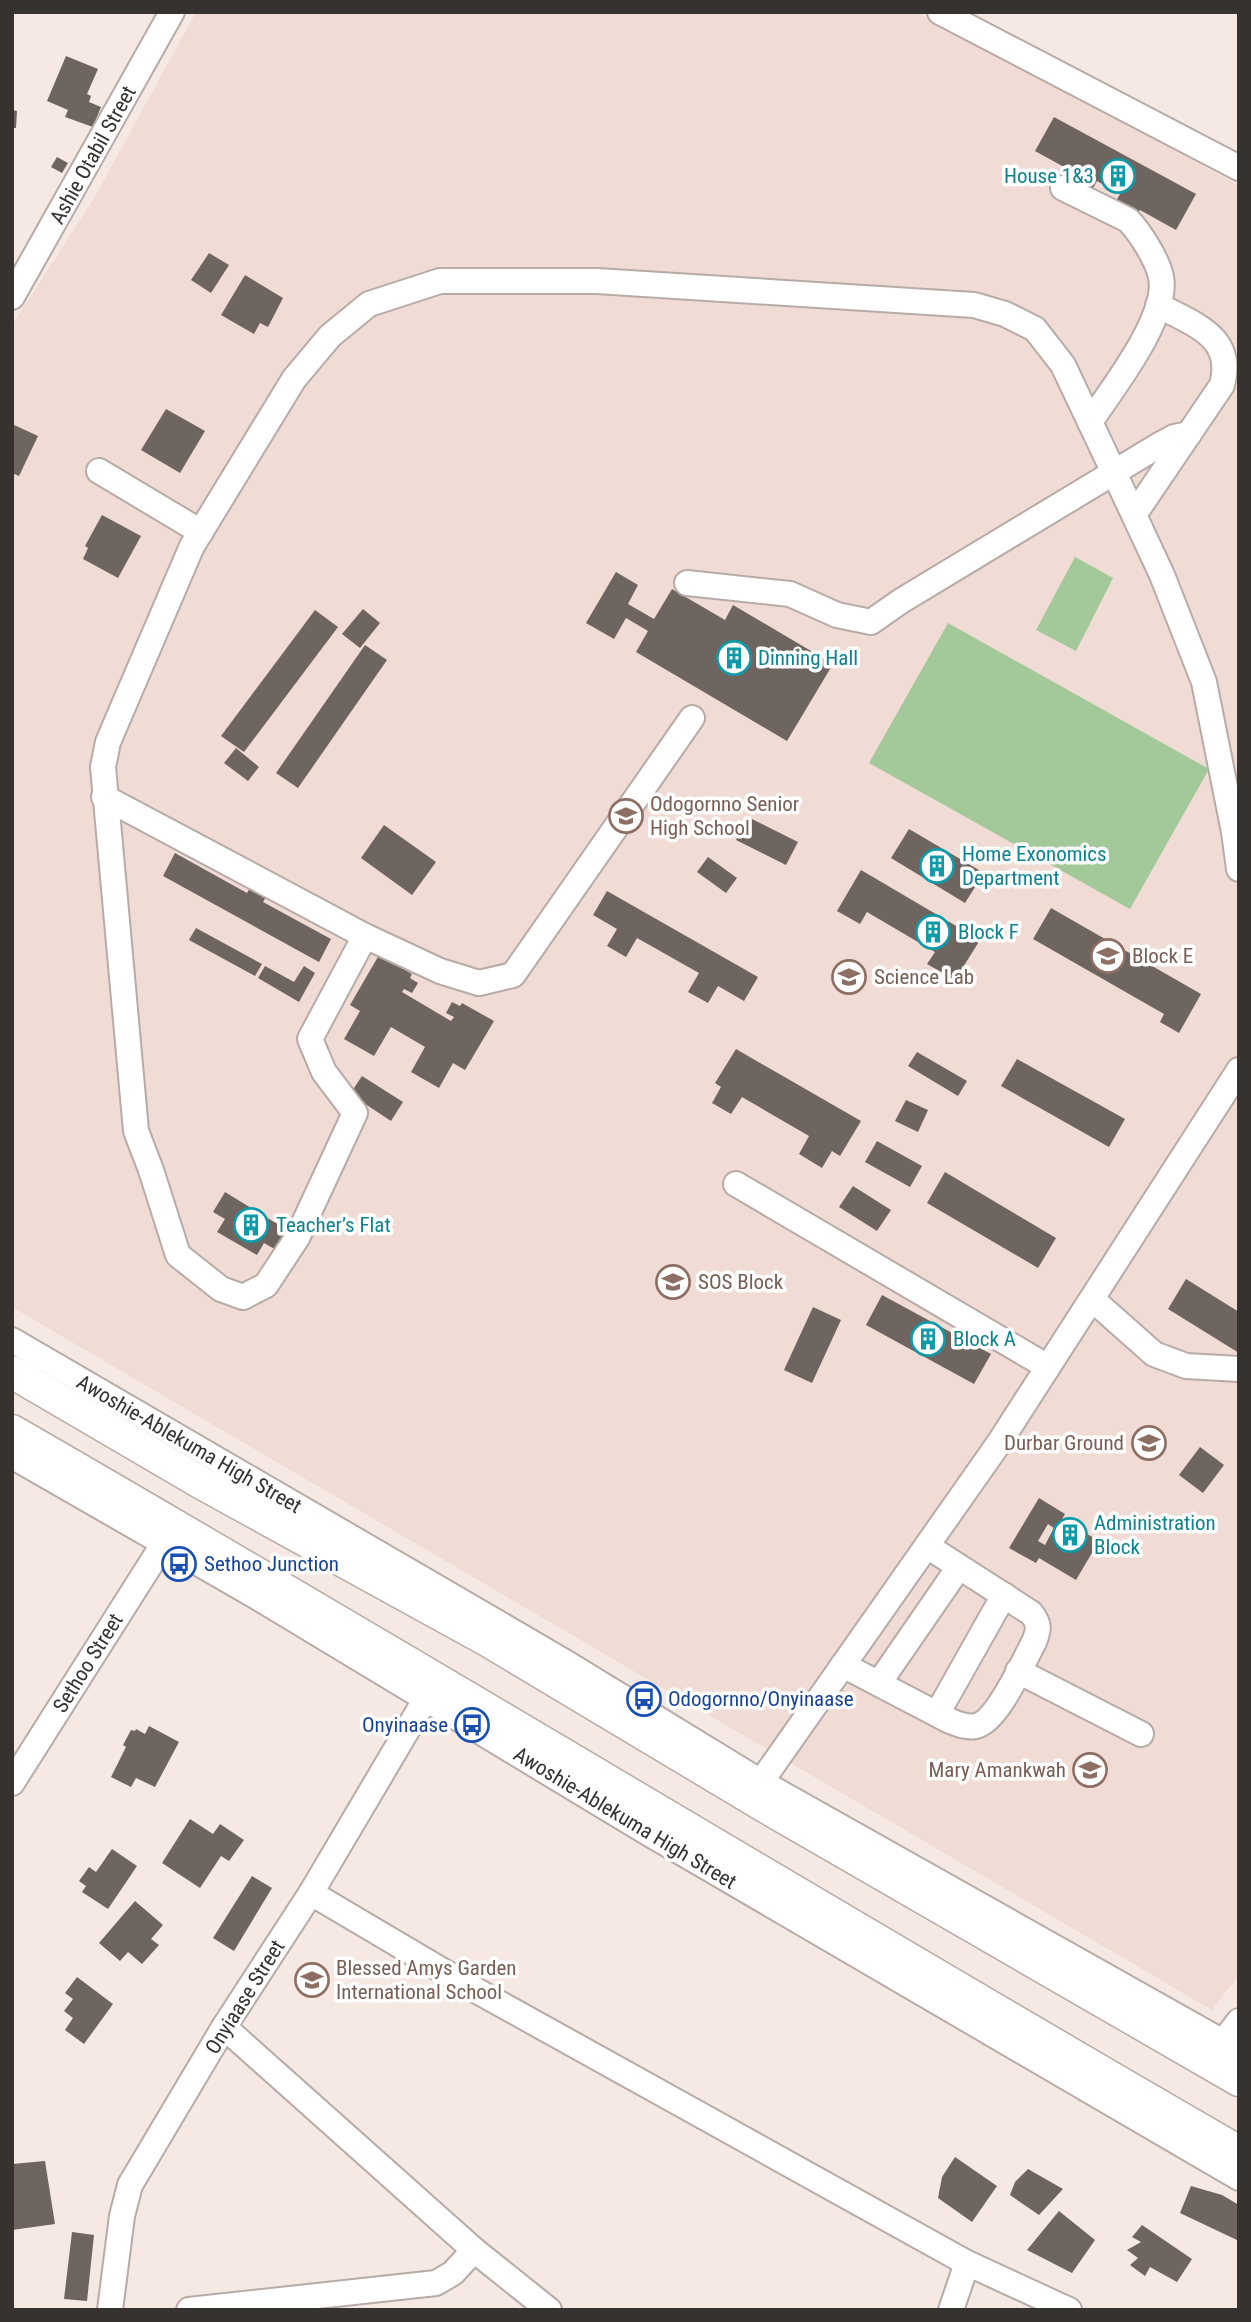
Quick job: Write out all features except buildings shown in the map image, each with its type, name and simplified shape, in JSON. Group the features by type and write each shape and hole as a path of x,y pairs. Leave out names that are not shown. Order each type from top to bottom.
{"main road":[{"name":"Awoshie-Ablekuma High Street","path":"12,1373 201,1482 489,1641 558,1670 763,1805 1239,2080"},
{"name":"Awoshie-Ablekuma High Street","path":"12,1431 213,1547 654,1823 975,2000 1239,2152"},
{"path":"213,1547 252,1594"}],"street":[{"name":"Ashie Otabil Street","path":"12,297 172,12"},
{"path":"940,12 1239,168"},
{"path":"1063,188 1128,220 1136,227 1161,276 1158,305 1144,340 1090,422"},
{"path":"365,936 310,1039 324,1072 355,1113 297,1238 266,1285 243,1297 221,1289 178,1255 152,1170 136,1131 104,797 103,766 108,742 192,546 295,379 330,337 369,304 440,281 597,281 974,305 1005,314 1035,329 1063,365 1162,575 1204,682 1239,869"},
{"path":"1134,515 1222,385 1226,370 1219,345 1208,332 1158,305"},
{"path":"687,583 790,594 837,615 871,622 901,601 1167,440 1189,434"},
{"path":"99,471 201,532"},
{"path":"104,797 365,936 440,971 479,983 513,975 692,718"},
{"path":"761,1782 999,1443 1239,1070"},
{"path":"736,1184 1048,1367"},
{"path":"1092,1299 1140,1344 1166,1360 1186,1366 1239,1369"},
{"name":"Awoshie-Ablekuma High Street","path":"12,1340 558,1670 1231,2047"},
{"name":"Awoshie-Ablekuma High Street","path":"12,1456 252,1594 425,1700 654,1823 1239,2178"},
{"name":"Sethoo Street","path":"12,1783 164,1543"},
{"path":"843,1665 965,1726 984,1723 994,1713 1034,1642 1039,1630 1038,1622 1031,1613 927,1546"},
{"path":"879,1683 959,1566"},
{"path":"937,1714 1004,1595"},
{"path":"1018,1671 1141,1734"},
{"name":"Onyiaase Street","path":"110,2310 122,2216 130,2185 224,2027 311,1893 425,1700"},
{"path":"311,1893 470,1987 967,2263 1069,2310"},
{"path":"1231,2047 1239,2021"},
{"path":"224,2027 474,2250 549,2310"},
{"path":"189,2310 436,2283 453,2273 474,2250"},
{"path":"951,2310 967,2263"}],"shaded area":[{"name":"Odogornno Senior High School","path":"196,12 916,12 1027,68 1239,186 1239,1975 1212,2010 12,1307 12,325 93,200"}],"green space":[{"path":"1075,557 1113,578 1076,651 1036,630"},
{"path":"948,623 1209,769 1130,909 869,763"}],"place":[{"name":"House 1&3","path":"1118,176"},
{"name":"Dinning Hall","path":"734,658"},
{"name":"Odogornno Senior High School","path":"626,816"},
{"name":"Home Exonomics Department","path":"937,866"},
{"name":"Block F","path":"933,932"},
{"name":"Block E","path":"1108,956"},
{"name":"Science Lab","path":"849,977"},
{"name":"Teacher’s Flat","path":"251,1225"},
{"name":"SOS Block","path":"673,1282"},
{"name":"Block A","path":"928,1339"},
{"name":"Durbar Ground","path":"1149,1443"},
{"name":"Administration Block","path":"1070,1535"},
{"name":"Sethoo Junction","path":"179,1564"},
{"name":"Odogornno/Onyinaase","path":"644,1699"},
{"name":"Onyinaase","path":"472,1725"},
{"name":"Mary Amankwah","path":"1090,1770"},
{"name":"Blessed Amys Garden International School","path":"312,1980"}]}
